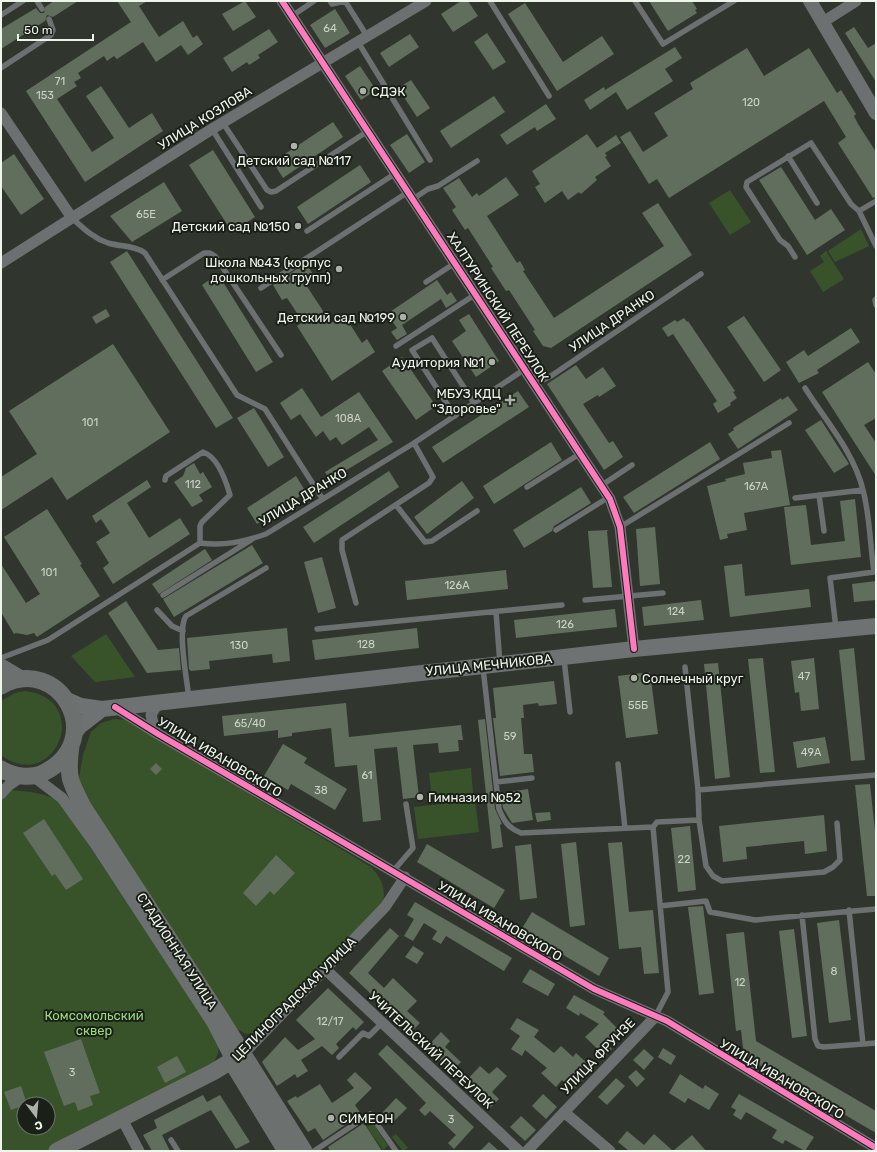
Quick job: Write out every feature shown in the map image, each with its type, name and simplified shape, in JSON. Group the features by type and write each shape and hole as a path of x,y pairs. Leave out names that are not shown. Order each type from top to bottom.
{"main road":[{"name":"УЛИЦА МЕЧНИКОВА","path":"67,700 81,706 108,708 634,649 876,626"},
{"path":"1,667 21,679 44,682 54,688 67,700"},
{"path":"1,686 21,679"},
{"name":"СТАДИОННАЯ УЛИЦА","path":"67,700 74,715 73,739 68,770 69,778 83,807 237,1058 286,1151"},
{"path":"1,769 13,775 27,776 42,774 56,767 65,758 80,726 108,708"},
{"name":"СТАДИОННАЯ УЛИЦА","path":"237,1058 304,1151"},
{"name":"ЦЕЛИНОГРАДСКАЯ УЛИЦА","path":"57,1151 237,1058"}],"street":[{"name":"ХАЛТУРИНСКИЙ ПЕРЕУЛОК","path":"282,1 602,485 620,528 634,649"},
{"name":"УЛИЦА КОЗЛОВА","path":"1,263 212,129 426,1"},
{"path":"810,1 876,113"},
{"path":"823,22 856,1"},
{"path":"1,113 72,218"},
{"path":"155,731 152,715 155,708 164,701"},
{"name":"УЛИЦА ИВАНОВСКОГО","path":"108,708 155,731 394,870 594,989 667,1021 876,1148"},
{"path":"1,794 8,786 27,776"},
{"name":"СТАДИОННАЯ УЛИЦА","path":"27,776 62,798 95,844 212,1023 237,1058"},
{"name":"ЦЕЛИНОГРАДСКАЯ УЛИЦА","path":"237,1058 385,907 405,877"},
{"name":"УЧИТЕЛЬСКИЙ ПЕРЕУЛОК","path":"325,969 519,1151"},
{"name":"УЛИЦА ФРУНЗЕ","path":"527,1151 655,1017"},
{"path":"564,1112 610,1151"},
{"path":"122,1118 139,1151"}],"lane":[{"path":"1,15 23,1"},
{"path":"37,1 42,9"},
{"path":"292,16 314,1"},
{"path":"330,1 332,4 345,1 362,39 430,160"},
{"path":"490,1 549,96"},
{"path":"635,1 663,44 734,1"},
{"path":"1,68 51,35 53,30 49,19"},
{"path":"223,123 267,190 271,192 276,191 368,131"},
{"path":"212,129 261,207"},
{"path":"795,256 788,246 780,240 746,184 808,144 813,144 851,204 860,211 876,246"},
{"path":"788,156 818,203"},
{"path":"261,288 411,195 438,186 477,161"},
{"path":"307,231 396,173"},
{"path":"860,211 876,201"},
{"path":"72,218 94,237 110,244 139,249 145,253 237,395 265,409 322,498"},
{"path":"162,280 204,253 210,253 215,256 281,356"},
{"path":"426,282 455,262"},
{"name":"УЛИЦА ДРАНКО","path":"535,384 551,376 701,274"},
{"path":"396,346 476,294"},
{"path":"876,299 876,305"},
{"path":"455,416 412,350 432,338 474,403"},
{"name":"УЛИЦА ДРАНКО","path":"200,542 218,545 266,534 322,498 414,443 526,369"},
{"path":"805,388 850,456 863,490 874,572 830,578 836,630"},
{"path":"620,528 790,423"},
{"path":"356,603 342,550 342,540 429,483 433,477 414,443"},
{"path":"1,658 48,640 200,542 200,526 202,522 230,495 218,467 208,454 203,452 166,476 166,480"},
{"path":"528,487 581,453"},
{"path":"602,485 632,465"},
{"path":"795,498 863,490"},
{"path":"819,495 824,531"},
{"path":"556,530 608,497"},
{"path":"396,505 424,542 432,541 476,511"},
{"path":"163,595 256,537"},
{"path":"188,698 182,621 186,616 266,568"},
{"path":"585,600 664,593"},
{"path":"317,629 562,605"},
{"path":"157,610 172,626 183,631"},
{"path":"496,612 500,664"},
{"path":"564,657 570,712"},
{"path":"483,666 499,809 505,821 512,829 521,833 653,827 657,822 699,820"},
{"path":"685,667 698,790 699,820 706,866 713,876 722,881 824,872 833,867 840,860 837,823"},
{"path":"618,764 625,828"},
{"path":"698,790 876,775"},
{"path":"496,782 532,778"},
{"path":"394,870 413,848 406,804"},
{"name":"УЛИЦА ФРУНЗЕ","path":"653,827 668,992 655,1017"},
{"path":"660,906 706,900 710,912 755,920 849,910 876,909"},
{"path":"849,910 863,1044"},
{"path":"802,915 815,1039 818,1046 824,1047 876,1043"},
{"path":"339,1058 363,1033 369,1036 382,1023"},
{"path":"314,1151 370,1114 396,1151"},
{"path":"171,1140 178,1151"}],"green space":[{"path":"730,190 751,222 730,235 709,203"},
{"path":"861,229 869,246 835,262 828,251"},
{"path":"826,251 844,279 823,292 810,271 824,262 820,256"},
{"path":"106,634 135,677 95,682 71,656"},
{"path":"25,691 46,698 58,710 62,725 59,741 51,754 37,763 20,764 1,755 1,701 15,693"},
{"path":"114,719 125,720 371,867 378,875 382,883 384,892 383,903 257,1033 246,1034 237,1029 85,798 79,778 83,755 91,732 101,723"},
{"path":"471,768 473,793 432,798 429,773"},
{"name":"Комсомольский сквер","path":"11,790 43,795 55,799 61,803 218,1041 219,1045 216,1057 205,1071 48,1151 1,1151 2,798"},
{"path":"475,800 479,832 418,839 414,807"},
{"path":"373,1123 388,1146 383,1150 367,1127"},
{"path":"396,1134 408,1148 403,1151 392,1137"}],"building":[{"path":"54,1 78,1 53,17 47,15 45,21 1,49 1,29 36,8 40,13 44,13 45,7"},
{"path":"117,1 147,1 139,6 159,37 183,21 193,38 197,35 203,44 188,55 181,45 156,62 143,42 117,59 114,56 107,61 104,56 78,73 81,78 74,82 77,86 57,99 92,152 114,138 86,96 101,86 129,128 152,113 163,131 85,182 26,91 131,22"},
{"path":"245,1 256,17 233,31 222,14"},
{"path":"461,1 468,1 478,16 453,32 441,14"},
{"path":"649,1 692,1 697,9 695,10 697,13 668,31"},
{"path":"525,3 563,62 602,36 614,54 557,91 508,14"},
{"path":"335,9 350,33 325,48 310,25"},
{"path":"854,27 868,48 876,43 876,82 845,33"},
{"path":"269,29 278,42 258,55 260,58 249,65 247,62 232,72 223,58"},
{"path":"487,33 506,62 493,70 474,42"},
{"path":"410,34 419,47 389,67 380,53"},
{"path":"675,47 682,58 665,69 673,81 627,110 616,92 590,110 584,100 604,87 605,90"},
{"path":"747,48 764,76 809,48 837,93 841,90 856,114 854,116 858,124 876,152 876,197 873,198 838,143 846,137 824,101 669,198 657,179 649,184 620,137 630,131 643,152 668,136 654,113 693,89 690,83"},
{"path":"360,66 376,90 361,100 345,76"},
{"path":"411,80 430,108 417,117 398,88"},
{"path":"494,96 505,112 451,148 440,131"},
{"path":"546,104 556,119 537,131 535,127 507,145 500,135"},
{"path":"333,122 343,137 283,178 273,162"},
{"path":"407,134 425,162 409,173 390,145"},
{"path":"587,134 597,148 616,135 621,143 605,153 607,156 605,157 611,166 595,177 597,180 581,194 579,192 568,200 562,191 545,203 535,187 540,184 532,171"},
{"path":"213,150 255,217 232,232 189,165"},
{"path":"14,154 44,199 21,215 1,186 1,163"},
{"path":"360,165 371,182 308,224 297,207"},
{"path":"781,167 815,220 831,209 845,230 807,255 759,180"},
{"path":"506,177 519,195 487,216 517,263 520,261 525,270 523,271 554,318 664,246 642,213 658,203 692,255 551,348 543,346 533,331 535,330 509,290 506,291 491,268 493,267 468,228 465,230 452,210 456,207 443,188 459,178 472,197 477,193 479,196"},
{"path":"164,182 182,211 132,242 110,216"},
{"path":"127,251 233,418 216,428 110,262"},
{"path":"306,263 316,279 306,285 331,323 344,315 362,343 367,339 375,352 332,381 297,326 303,322 287,298 282,300 273,285"},
{"path":"218,274 273,362 256,372 202,285"},
{"path":"437,280 447,295 451,292 457,301 446,308 441,299 402,325 407,334 397,340 391,332 397,328 387,314"},
{"path":"106,309 110,316 96,324 92,317"},
{"path":"469,314 499,361 476,377 452,341 466,331 459,320"},
{"path":"744,316 781,370 764,382 727,327"},
{"path":"684,318 687,322 688,321 735,391 733,392 737,398 730,403 731,405 718,413 713,404 717,401 673,334 668,337 662,328 675,320 677,322"},
{"path":"851,328 860,342 817,370 819,373 799,383 786,362 804,350 808,356"},
{"path":"113,344 170,432 67,500 52,477 1,510 1,477 37,454 9,411"},
{"path":"402,357 436,406 416,420 382,371"},
{"path":"868,362 876,374 876,418 864,425 876,443 876,476 822,392"},
{"path":"576,365 586,379 603,367 616,386 599,397 598,395 583,404 609,443 613,441 623,457 604,470 547,384"},
{"path":"302,388 321,417 359,392 393,442 330,480 325,472 378,440 369,427 342,445 336,437 330,441 323,431 316,437 300,414 291,420 280,403"},
{"path":"518,391 529,407 443,463 432,447"},
{"path":"788,396 798,410 738,449 728,434 734,430 733,428 781,398 782,400"},
{"path":"254,408 284,457 268,467 237,418"},
{"path":"821,420 849,464 834,473 805,430"},
{"path":"551,442 562,460 494,504 483,486"},
{"path":"710,442 720,459 634,513 623,497"},
{"path":"781,450 790,505 744,513 747,530 727,534 728,538 720,540 707,486 726,481 725,479 745,474 743,463 772,458 771,451"},
{"path":"194,463 200,474 203,472 212,487 199,495 203,501 192,507 174,482 183,476 186,468"},
{"path":"389,471 399,487 314,543 303,527"},
{"path":"296,476 306,492 257,524 247,508"},
{"path":"147,480 151,487 127,503 149,538 180,518 190,534 113,584 103,568 109,563 96,542 110,533 101,519 96,523 92,516"},
{"path":"462,481 474,498 427,534 414,517"},
{"path":"581,487 591,503 554,526 552,531 524,548 513,530"},
{"path":"855,499 861,557 791,565 784,507 806,505 811,545 845,541 840,501"},
{"path":"47,509 82,564 80,565 100,596 37,637 34,633 27,635 14,634 1,612 1,564 26,603 40,594 4,537"},
{"path":"655,527 660,584 640,586 636,529"},
{"path":"609,530 607,531 612,587 593,588 588,531"},
{"path":"252,545 263,563 174,617 163,599"},
{"path":"205,549 212,560 159,594 152,584"},
{"path":"322,557 336,608 318,613 304,562"},
{"path":"742,564 745,596 809,589 811,607 730,617 724,566"},
{"path":"506,570 508,589 407,600 405,581"},
{"path":"876,581 876,600 854,602 852,584"},
{"path":"701,600 704,620 644,626 642,607"},
{"path":"126,601 158,650 179,648 181,670 147,673 108,613"},
{"path":"615,609 617,627 516,638 514,620"},
{"path":"287,628 290,661 273,663 272,654 209,661 210,669 191,671 189,669 187,638"},
{"path":"417,628 419,648 315,660 312,640"},
{"path":"854,648 865,760 851,761 839,650"},
{"path":"763,658 775,772 760,773 748,659"},
{"path":"814,658 819,709 801,711 799,692 795,693 791,661"},
{"path":"718,663 730,777 715,779 704,664"},
{"path":"650,672 658,734 626,738 618,676"},
{"path":"554,681 557,704 539,706 538,703 523,705 524,718 521,718 524,754 532,754 534,772 500,776 493,718 496,718 493,688"},
{"path":"346,703 349,737 461,725 463,740 458,740 459,751 439,753 438,743 413,745 419,797 403,799 397,747 374,749 381,820 363,822 357,765 335,767 331,728 292,733 292,736 278,738 278,730 224,736 222,716"},
{"path":"485,719 495,809 502,824 500,825 503,847 492,849 478,720"},
{"path":"825,737 830,763 797,768 793,742"},
{"path":"283,744 307,758 304,763 347,789 335,810 291,784 288,790 264,776"},
{"path":"156,763 162,769 156,775 150,769"},
{"path":"870,784 876,840 876,896 867,896 855,785"},
{"path":"528,789 533,820 512,823 503,808 501,793"},
{"path":"550,812 551,820 537,822 535,813"},
{"path":"824,815 827,851 805,854 804,841 746,847 747,859 723,862 719,826"},
{"path":"44,819 83,879 66,890 55,874 52,876 23,833"},
{"path":"690,826 696,890 678,892 671,828"},
{"path":"576,842 585,925 570,927 561,844"},
{"path":"622,842 629,912 653,910 659,973 644,974 641,947 619,949 608,843"},
{"path":"427,844 505,890 494,908 417,862"},
{"path":"531,844 537,898 520,900 515,846"},
{"path":"276,855 295,873 274,895 270,891 256,906 243,893"},
{"path":"415,902 512,958 504,971 446,936 441,944 432,939 437,931 424,923 413,941 404,936 414,919 407,915"},
{"path":"703,906 714,993 699,995 688,907"},
{"path":"532,912 609,958 599,976 521,930"},
{"path":"839,920 851,1020 829,1023 817,923"},
{"path":"390,928 399,936 368,973 384,988 393,978 417,1001 407,1011 420,1023 411,1032 349,973"},
{"path":"794,929 807,1036 792,1038 779,931"},
{"path":"744,932 756,1041 876,1111 876,1133 744,1056 741,1030 736,1031 726,934"},
{"path":"413,946 424,953 417,964 405,957"},
{"path":"530,969 555,984 548,996 522,982"},
{"path":"328,988 364,1022 356,1030 353,1027 336,1044 339,1048 332,1055 322,1046 301,1060 308,1071 297,1078 295,1074 277,1086 262,1062 285,1037 298,1050 315,1039 296,1020"},
{"path":"574,995 605,1012 603,1014 620,1031 607,1044 612,1049 605,1056 585,1037 599,1024 580,1013 579,1016 566,1008"},
{"path":"517,1018 539,1030 534,1037 554,1053 561,1046 573,1057 576,1053 593,1069 573,1090 562,1080 556,1087 541,1073 547,1068 525,1050 522,1056 511,1049 520,1036 510,1029"},
{"path":"441,1032 450,1041 445,1047 461,1062 452,1071 427,1047"},
{"path":"81,1039 100,1093 90,1096 93,1105 78,1111 75,1102 64,1106 44,1052"},
{"path":"387,1045 474,1127 454,1149 448,1143 456,1135 430,1111 425,1116 419,1110 426,1103 378,1054"},
{"path":"663,1048 676,1056 671,1065 658,1057"},
{"path":"644,1049 654,1058 644,1070 633,1060"},
{"path":"177,1056 186,1072 165,1083 157,1067"},
{"path":"480,1066 489,1074 497,1067 507,1076 492,1092 499,1099 490,1108 464,1083"},
{"path":"636,1070 645,1079 637,1087 628,1077"},
{"path":"355,1072 372,1088 355,1105 361,1114 323,1140 315,1128 308,1132 287,1101 296,1096 297,1098 320,1084 332,1103 354,1088 347,1080"},
{"path":"680,1074 703,1089 705,1085 719,1094 709,1110 688,1098 685,1103 669,1093"},
{"path":"616,1078 625,1086 607,1105 598,1097"},
{"path":"21,1086 24,1096 16,1096 16,1108 11,1110 4,1092"},
{"path":"543,1094 557,1107 546,1119 532,1106"},
{"path":"739,1094 814,1137 805,1151 785,1140 783,1144 772,1138 777,1130 746,1112 741,1120 733,1115 736,1110 731,1107"},
{"path":"203,1095 207,1102 220,1095 250,1142 236,1149 211,1110 162,1135 170,1151 152,1151 143,1135 157,1128 154,1120"},
{"path":"396,1098 407,1108 392,1123 382,1113"},
{"path":"521,1116 536,1130 525,1141 510,1127"},
{"path":"364,1123 382,1151 330,1151 328,1147"},
{"path":"627,1131 644,1145 654,1134 673,1151 629,1151 618,1142"},
{"path":"692,1135 706,1151 673,1151"},
{"path":"489,1142 499,1151 480,1151"}],"cycle path":[{"path":"282,1 610,499 620,527 634,649"},
{"path":"115,707 158,734 594,989 667,1021 876,1148"}],"place":[{"name":"СДЭК","path":"363,91"},
{"name":"Детский сад №117","path":"294,146"},
{"name":"Детский сад №150","path":"298,226"},
{"name":"Школа №43 (корпус дошкольных групп)","path":"339,269"},
{"name":"Детский сад №199","path":"403,317"},
{"name":"Аудитория №1","path":"492,362"},
{"name":"МБУЗ КДЦ \"Здоровье\"","path":"510,400"},
{"name":"Солнечный круг","path":"634,678"},
{"name":"Гимназия №52","path":"420,797"},
{"name":"СИМЕОН","path":"331,1118"}]}
